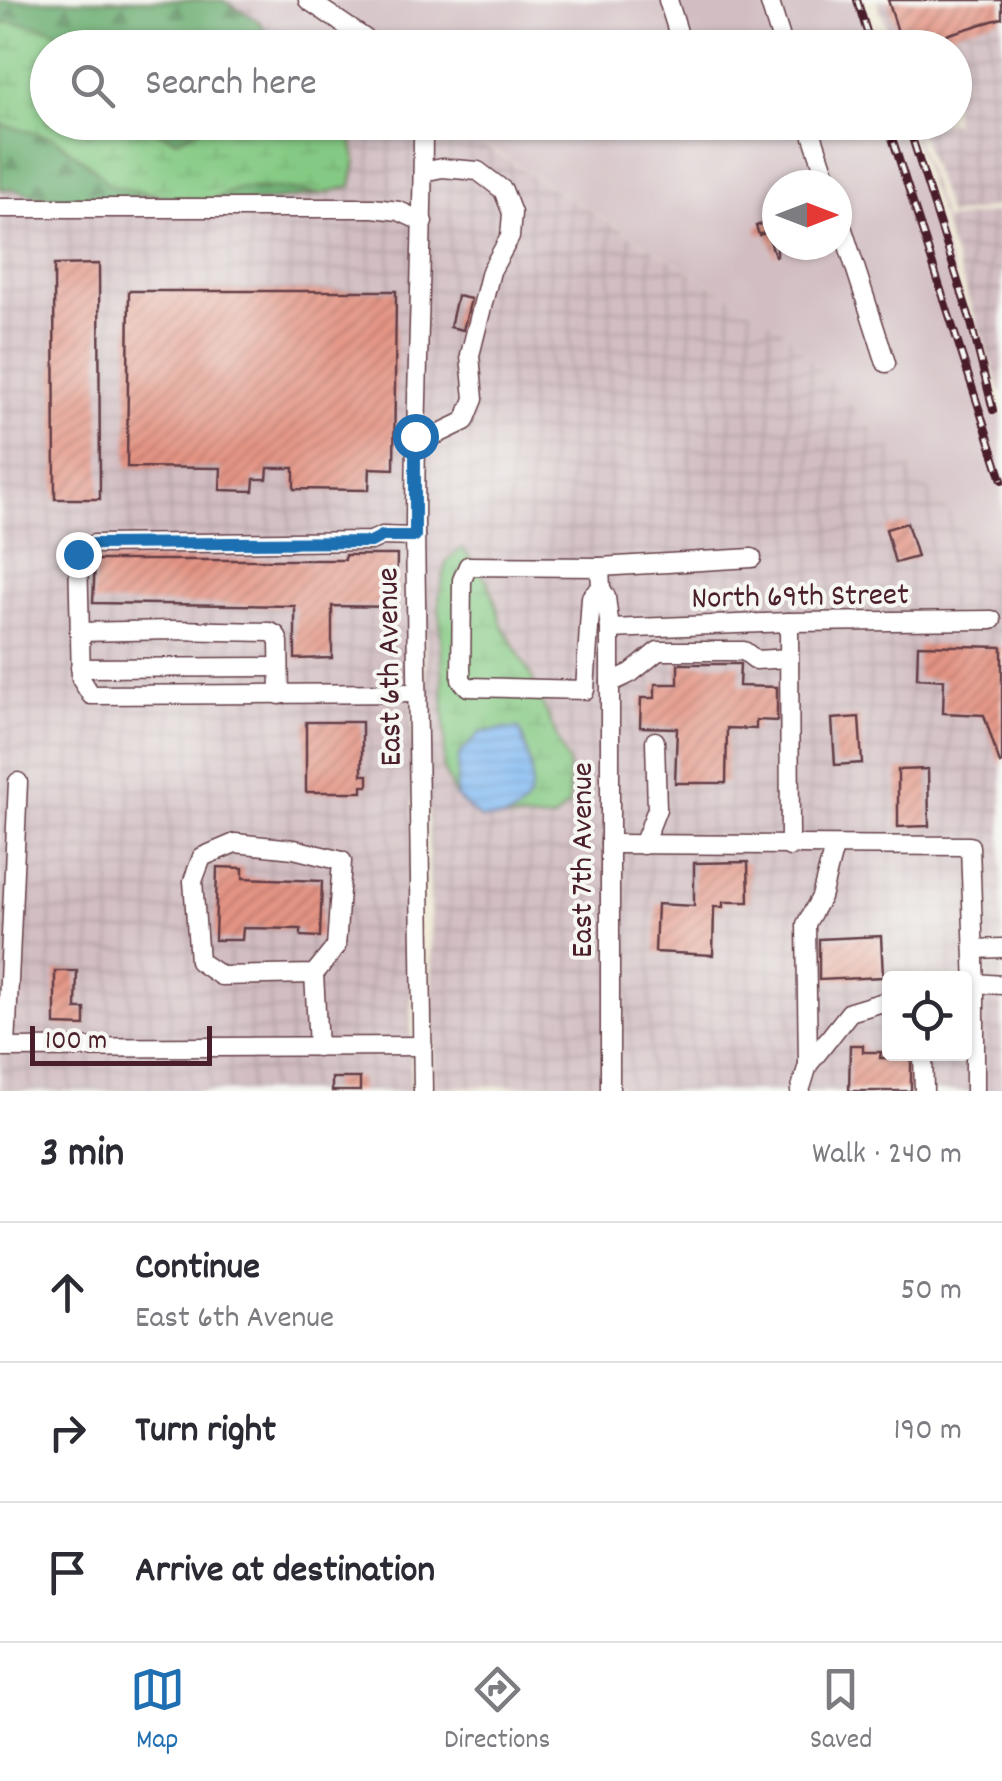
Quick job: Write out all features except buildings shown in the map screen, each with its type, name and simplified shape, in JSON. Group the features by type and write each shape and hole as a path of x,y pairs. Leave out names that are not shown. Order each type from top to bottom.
{"street":[{"path":"308,0 352,30"},
{"path":"668,0 677,30"},
{"path":"769,0 778,30"},
{"name":"East 6th Avenue","path":"422,140 415,536 424,1091"},
{"path":"814,140 823,170"},
{"path":"415,436 438,434 465,421 474,398 470,356 491,271 510,236 512,213 503,190 478,171 442,168 423,172"},
{"path":"0,208 373,208 399,211 423,222"},
{"path":"852,258 886,363"},
{"path":"415,536 382,536 371,542 94,544 78,554 79,632 80,679 91,695 418,694"},
{"path":"600,567 601,588 591,598 585,690 468,687 462,680 462,580 468,566 600,567 752,558"},
{"name":"East 7th Avenue","path":"601,588 610,629 610,1091"},
{"name":"North 69th Street","path":"610,629 992,620"},
{"path":"789,622 790,847"},
{"path":"79,632 270,632 278,642 280,696"},
{"path":"610,683 630,674 658,651 744,651 756,660 789,658"},
{"path":"80,668 279,666"},
{"path":"642,845 657,809 655,742"},
{"path":"18,782 3,1048 423,1046"},
{"path":"314,974 221,976 199,961 193,881 202,858 235,843 294,849 342,861 336,947 314,974 318,1046"},
{"path":"610,844 970,846 972,975"},
{"path":"803,1079 806,924 821,897 834,847"},
{"path":"974,950 1002,948"},
{"path":"972,987 1002,985"},
{"path":"803,1079 850,1012 882,1002"},
{"path":"972,1013 975,1091"},
{"path":"923,1061 924,1091"}],"shaded area":[{"path":"0,0 247,0 297,30 30,30 30,140 475,140 782,328 1002,575 1002,1091 620,1091 619,1084 434,1087 417,262 410,1091 0,1091"},
{"path":"237,0 863,0 873,30 289,30"},
{"path":"877,0 1002,0 1002,205 948,216 923,140 972,140 972,30 887,30"},
{"path":"477,140 908,140 1002,416 1002,575 782,328"},
{"path":"914,140 944,220 1002,211 1002,396"}],"green space":[{"path":"0,0 222,0 259,21 266,30 30,30 30,140 352,140 356,160 351,186 262,202 205,202 160,195 108,199 40,197 0,189"},
{"path":"7,22 51,30 30,30 30,132 0,124 0,26"},
{"path":"57,140 352,140 356,160 351,186 322,194 240,188 205,202 110,186"},
{"path":"462,548 489,583 502,624 531,676 568,764 569,805 553,820 480,818 456,797 443,769 439,599 446,562"}],"water":[{"path":"520,729 530,767 530,792 517,812 501,819 480,818 456,797 459,755 480,733"}],"railway":[{"path":"857,0 866,30"},
{"path":"893,140 1002,480"},
{"path":"913,140 970,319 993,410"}],"route":[{"path":"78,554 94,544 371,542 382,536 415,536 415,436"}]}
